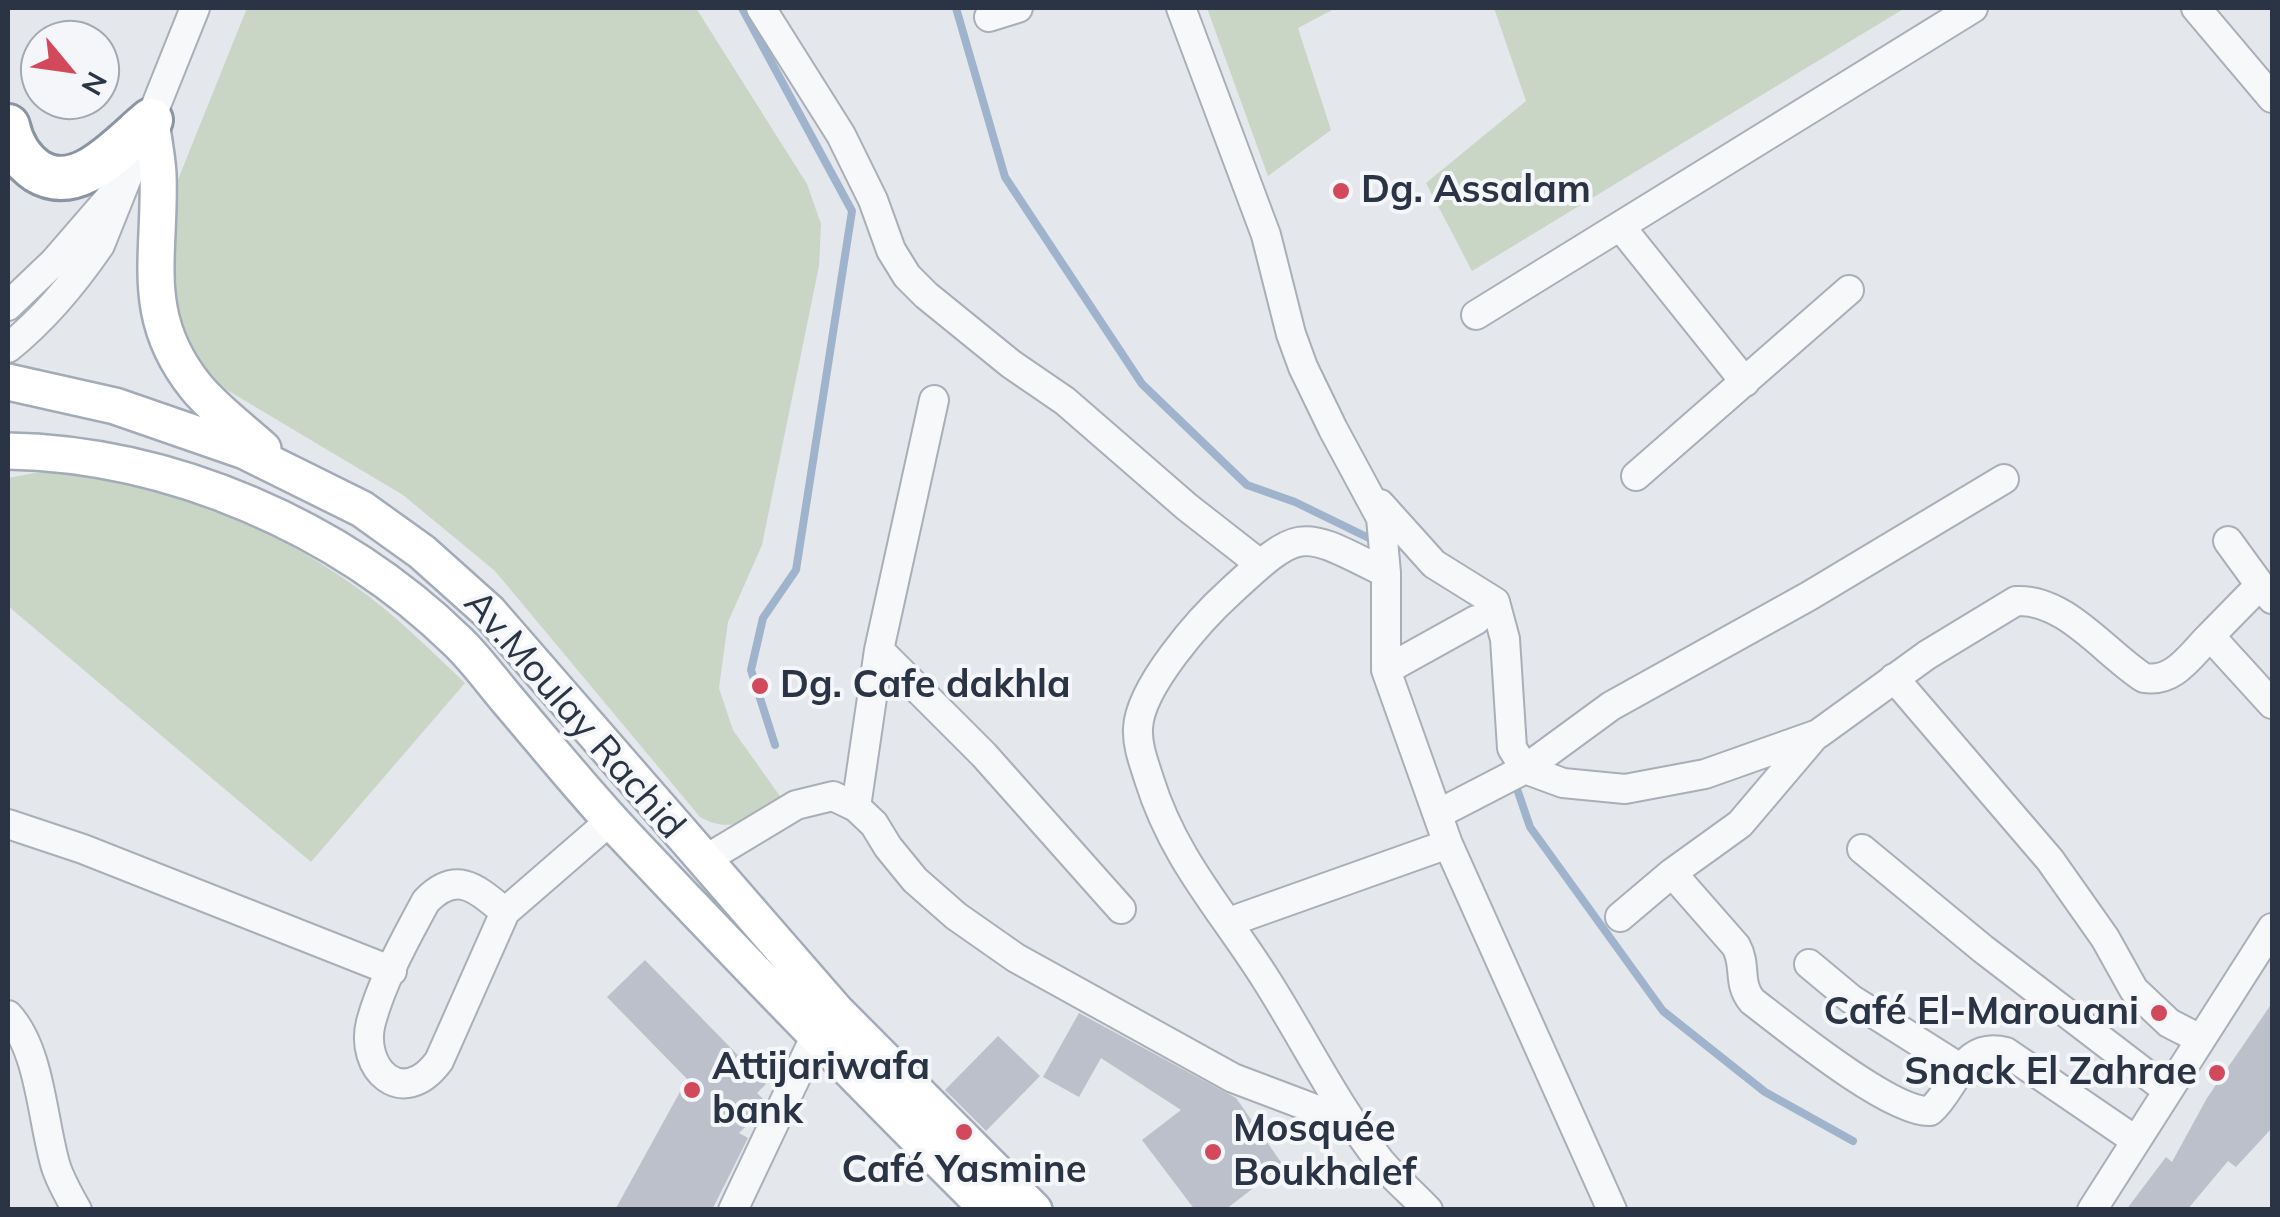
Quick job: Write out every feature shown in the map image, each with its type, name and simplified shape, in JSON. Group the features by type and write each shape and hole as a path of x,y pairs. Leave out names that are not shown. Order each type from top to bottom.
{"highway":[{"path":"8,126 16,148 34,169 46,176 68,178 88,171 151,120"}],"main road":[{"path":"151,120 158,172 156,302 162,325 196,387 287,469"},
{"name":"Av.Moulay Rachid","path":"8,382 70,394 158,419 287,469 393,530 489,612 703,862 826,1024 989,1210"},
{"name":"Av.Moulay Rachid","path":"8,451 103,461 191,483 274,516 353,560 426,613 460,643 610,821 826,1024 1034,1210"}],"street":[{"path":"8,348 45,314 100,245 195,8"},
{"path":"761,8 841,136 873,200 891,250 907,276 926,296 1011,364 1065,401 1186,507 1260,564"},
{"path":"989,17 1018,8"},
{"path":"1181,8 1266,234 1303,367 1385,533 1386,670 1448,844 1612,1210"},
{"path":"1476,315 1974,8"},
{"path":"2196,8 2272,98"},
{"path":"8,306 55,261 124,182"},
{"path":"1620,226 1745,382"},
{"path":"1636,476 1849,290"},
{"path":"856,807 879,650 934,400"},
{"path":"1438,814 1526,769 1611,706 1809,596 2004,479"},
{"path":"1368,493 1434,564 1494,602 1505,638 1512,748 1526,769 1563,782 1626,789 1705,774 1818,734"},
{"path":"1386,569 1309,539 1296,540 1277,550 1219,601 1194,631 1152,690 1138,722 1137,741 1161,820 1191,871 1229,922 1352,1123 1382,1163 1428,1210"},
{"path":"1620,917 1740,824 1818,734 1894,678 2016,602 2028,600 2055,609 2128,668 2154,680 2171,676 2210,636 2266,592 2228,541"},
{"path":"1386,670 1476,620"},
{"path":"2210,636 2272,704"},
{"path":"879,650 984,754 1122,909"},
{"path":"1894,678 2060,873 2105,938 2134,990 2169,1022 2200,1039"},
{"path":"703,862 796,805 832,796 856,807 874,824 916,880 956,916 1016,958 1233,1078 1352,1123"},
{"path":"506,912 477,890 450,883 439,887 426,901 370,1024 372,1057 389,1080 418,1083 428,1076 439,1061 506,912 610,821"},
{"path":"8,824 83,849 392,970"},
{"path":"1229,922 1448,844"},
{"path":"1862,849 1983,949 2166,1090"},
{"path":"1672,873 1736,946 1742,956 1743,990 1752,1002 1890,1098 1930,1111 1960,1068 1983,1050 2006,1052 2134,1140"},
{"path":"2092,1210 2272,928"},
{"path":"1809,964 1851,999 1960,1068"},
{"path":"8,1015 32,1064 55,1164 78,1210"},
{"path":"733,1210 826,1024"}],"green space":[{"path":"247,8 696,8 807,184 821,224 819,266 762,545 728,622 719,688 733,730 782,799 762,813 743,822 723,825 700,817 495,571 403,495 222,387 208,374 179,326 171,197"},
{"path":"1207,8 1336,8 1298,28 1331,130 1268,176"},
{"path":"1494,8 1905,8 1472,271 1426,183 1526,101"},
{"path":"45,471 87,475 169,494 209,507 285,542 371,598 465,683 311,862 8,606 8,478"}],"building":[{"path":"645,960 766,1084 757,1093 765,1101 759,1114 739,1133 748,1138 712,1210 615,1210 687,1079 607,997"},
{"path":"2272,1003 2272,1128 2236,1167 2228,1161 2187,1210 2126,1210 2166,1157 2172,1162 2207,1098"},
{"name":"Mosquée Boukhalef","path":"1079,1013 1236,1098 1283,1165 1225,1210 1195,1210 1142,1140 1181,1110 1101,1058 1079,1097 1043,1077"},
{"path":"998,1036 1040,1076 986,1131 945,1090"}],"waterway":[{"path":"742,8 852,211 796,570 763,618 751,670 775,745"},
{"path":"956,8 1005,177 1142,384 1247,485 1295,502 1375,541"},
{"path":"1514,780 1530,827 1663,1011 1765,1092 1853,1141"}],"place":[{"name":"Dg. Assalam","path":"1341,191"},
{"name":"Dg. Cafe dakhla","path":"760,686"},
{"name":"Café El-Marouani","path":"2159,1013"},
{"name":"Snack El Zahrae","path":"2217,1073"},
{"name":"Attijariwafa bank","path":"692,1090"},
{"name":"Café Yasmine","path":"964,1132"},
{"name":"Mosquée Boukhalef","path":"1213,1152"}]}
